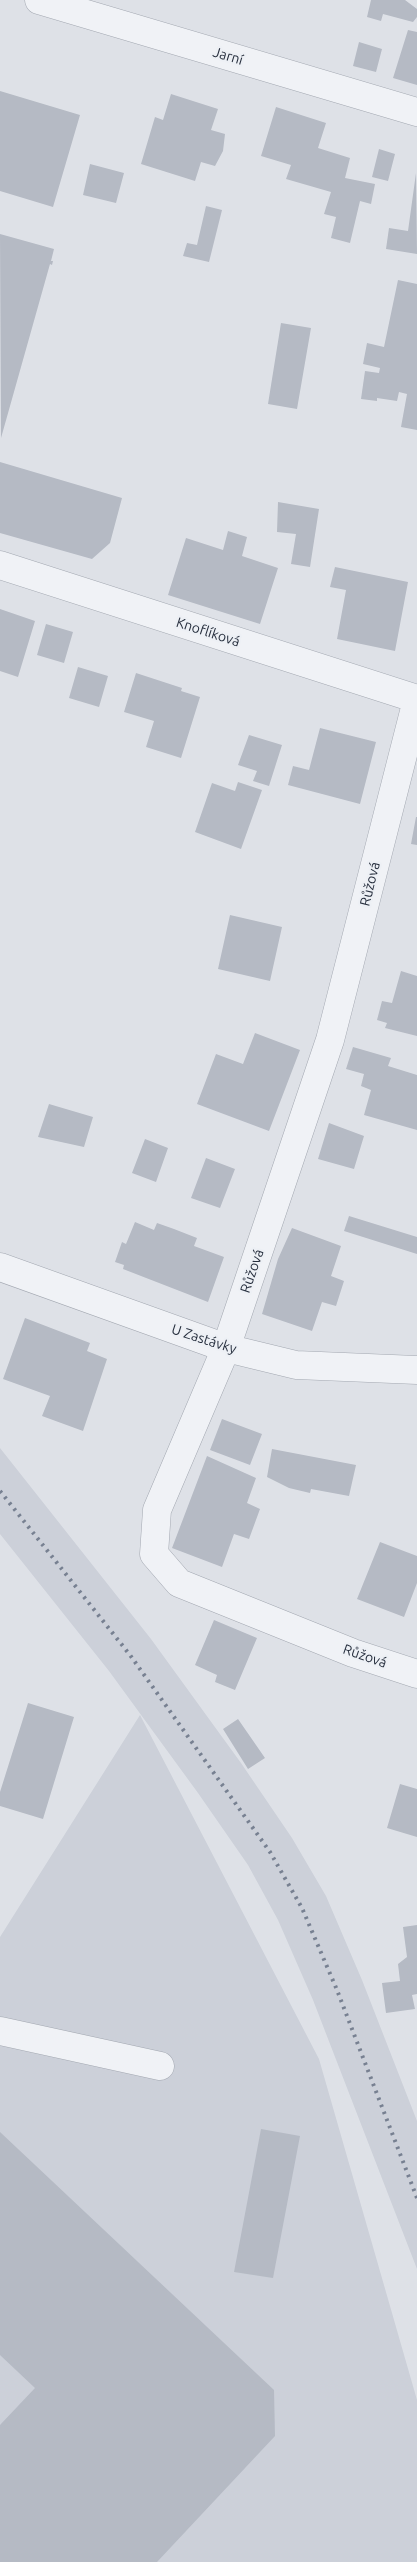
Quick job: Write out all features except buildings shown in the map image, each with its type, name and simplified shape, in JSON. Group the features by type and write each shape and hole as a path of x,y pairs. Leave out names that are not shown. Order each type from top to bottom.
{"street":[{"name":"Jarní","path":"38,0 417,112"},
{"name":"Knoflíková","path":"0,565 417,700"},
{"name":"Růžová","path":"417,700 330,1040 226,1348 157,1510 154,1554 179,1583 353,1653 417,1674"},
{"name":"U Zastávky","path":"0,1267 226,1348 296,1365 417,1370"},
{"path":"0,2031 160,2066"}],"shaded area":[{"path":"0,1448 151,1639 241,1763 292,1838 326,1896 362,1980 417,2121 417,2269 313,2000 278,1920 248,1865 109,1671 0,1534"},
{"path":"140,1715 319,2059 417,2400 417,2562 0,2562 0,1937"}],"railway":[{"path":"0,1491 130,1655 270,1852 302,1908 337,1990 417,2198"}]}
